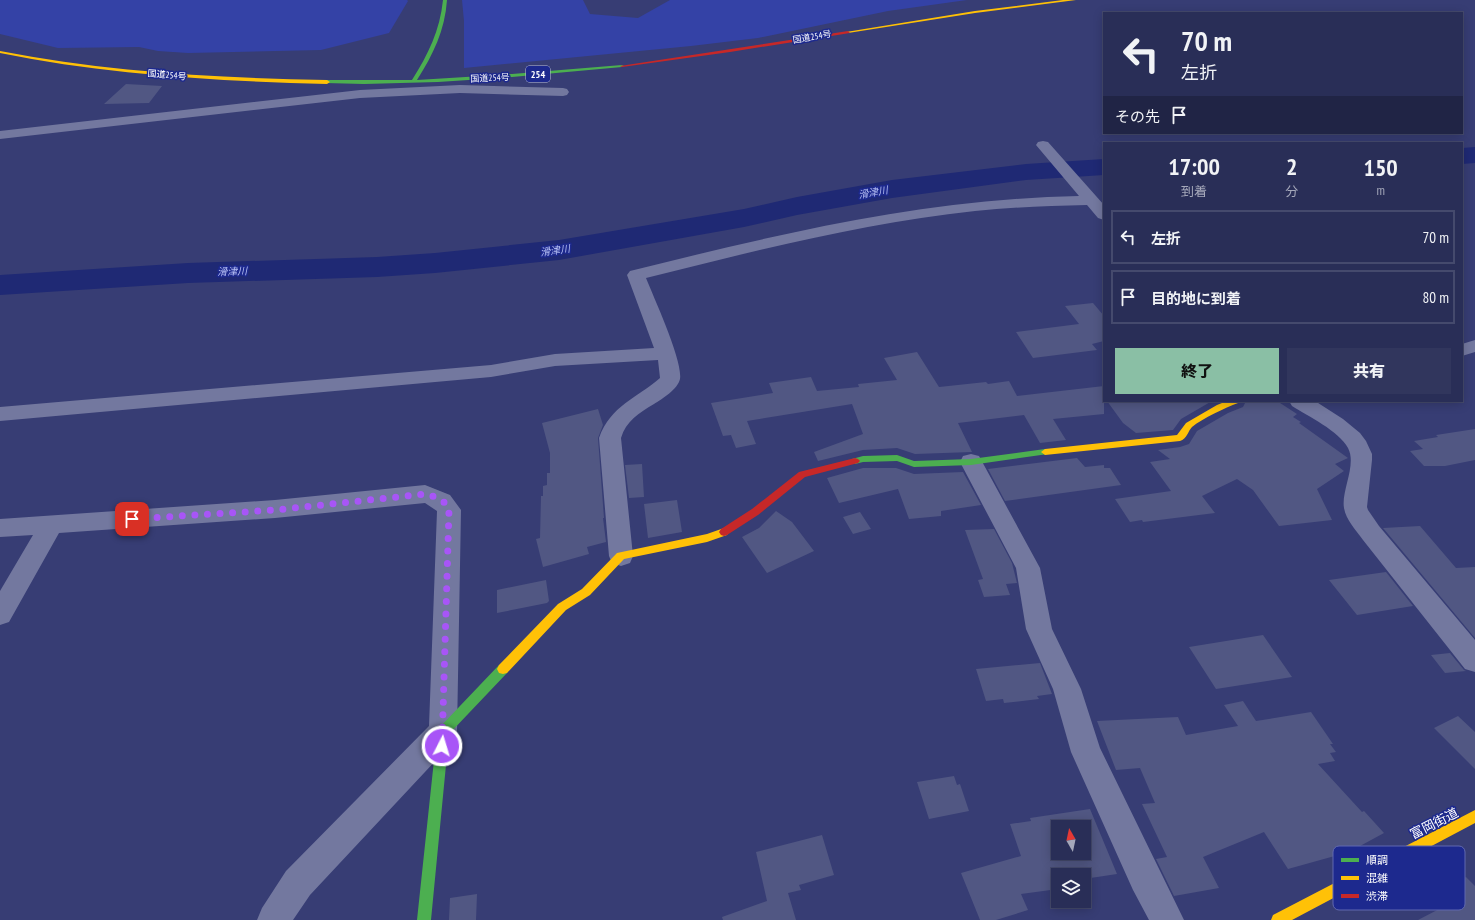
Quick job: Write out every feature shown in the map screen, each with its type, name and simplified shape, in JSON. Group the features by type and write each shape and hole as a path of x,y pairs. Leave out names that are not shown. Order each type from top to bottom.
{"main road":[{"path":"414,81 430,55 443,18 446,6 445,0"},
{"name":"国道254号","path":"0,52 89,67 178,76 298,82 414,81 525,76 632,65 725,52 938,16 1004,7 1074,0"},
{"path":"424,920 443,732 562,607 586,592 620,556 707,538 725,532 755,512 802,474 863,459 897,458 914,464 971,462 1051,451 1180,438 1188,425 1220,407 1232,402"},
{"name":"富岡街道","path":"1418,846 1475,816"},
{"name":"富岡街道","path":"1278,920 1333,891"}],"street":[{"path":"0,135 376,93 460,89 563,92"},
{"path":"1044,146 1103,214"},
{"path":"620,556 610,438 612,427 623,415 658,392 670,380 670,371 666,353 636,275 794,236 871,221 965,207 1040,200 1089,198"},
{"path":"1463,350 1475,346"},
{"path":"0,414 491,371 563,360 666,353"},
{"path":"1300,402 1336,425 1350,436 1357,444 1361,453 1355,507 1357,513 1371,533 1475,660"},
{"path":"971,462 1028,568 1039,629 1067,689 1086,752 1145,878 1167,920"},
{"path":"0,528 275,510 425,494 437,497 446,504 449,510 443,732 298,883 274,920"},
{"path":"0,614 52,524"}],"shaded area":[{"path":"0,0 408,1 389,33 321,50 188,53 158,51 139,47 58,48 0,34"},
{"path":"462,0 583,0 590,14 638,18 670,0 967,0 888,11 758,38 464,68 464,21"}],"building":[{"path":"126,84 162,86 149,103 104,104"},
{"path":"1093,303 1103,315 1103,341 1092,344 1097,350 1033,358 1016,332 1079,324 1065,306"},
{"path":"917,352 939,387 1009,381 1017,396 1103,386 1104,414 1053,419 1066,440 1040,443 1024,415 958,423 972,452 915,454 897,448 863,450 818,461 814,452 863,434 852,404 747,421 756,444 736,448 731,435 723,436 711,403 773,393 769,383 811,377 817,391 859,387 858,384 897,380 884,358"},
{"path":"1108,402 1210,402 1181,419 1173,430 1136,433 1123,423"},
{"path":"1246,402 1279,402 1297,414 1293,417 1301,422 1299,423 1348,458 1335,464 1344,471 1317,489 1332,520 1279,526 1253,490 1237,479 1202,496 1215,513 1143,522 1142,520 1130,522 1115,499 1171,491 1150,462 1170,459 1158,450 1180,447 1189,444 1197,431 1228,413 1243,407"},
{"path":"598,409 603,425 598,438 606,542 587,547 589,554 543,567 536,539 540,538 541,496 543,496 543,486 547,485 547,473 550,473 550,453 542,423"},
{"path":"1475,429 1475,460 1445,466 1424,466 1410,451 1423,449 1414,441 1438,437 1436,435"},
{"path":"1077,458 1085,467 1104,465 1104,468 1110,468 1121,485 1005,501 988,469"},
{"path":"642,464 644,497 629,498 625,465"},
{"path":"863,468 896,468 914,474 963,472 981,505 941,511 941,516 909,519 898,489 839,503 827,478"},
{"path":"677,500 682,532 648,538 644,504"},
{"path":"776,511 792,522 814,551 767,573 742,537 759,528"},
{"path":"860,512 871,529 853,534 843,517"},
{"path":"1420,526 1456,568 1475,567 1475,638 1383,528"},
{"path":"994,529 1012,563 1017,583 1006,584 1010,595 984,597 978,580 983,579 965,530"},
{"path":"1386,572 1413,606 1357,615 1329,580"},
{"path":"546,580 549,601 547,603 497,613 497,590"},
{"path":"1263,635 1292,677 1216,689 1189,647"},
{"path":"1450,653 1466,671 1445,673 1431,655"},
{"path":"1040,663 1052,694 1037,696 1039,699 1004,703 1003,699 986,701 976,669"},
{"path":"1243,701 1256,721 1311,712 1333,744 1330,744 1336,752 1330,753 1335,761 1318,764 1362,812 1364,811 1384,833 1360,846 1333,846 1333,856 1288,869 1264,832 1203,857 1219,888 1174,896 1156,859 1167,857 1142,804 1155,803 1140,768 1116,770 1097,721 1178,717 1186,735 1238,726 1224,705"},
{"path":"1458,716 1475,732 1475,769 1434,728"},
{"path":"954,776 957,785 960,784 969,811 929,819 917,782"},
{"path":"1090,809 1117,874 1091,878 1091,868 1051,868 1051,890 1021,894 1028,910 996,920 980,920 961,873 1021,856 1010,824 1031,821 1030,818"},
{"path":"822,835 834,875 799,885 801,890 788,893 796,920 723,920 722,917 767,901 756,852"},
{"path":"1465,878 1475,886 1475,920 1418,920 1437,910 1465,910"},
{"path":"477,894 476,920 449,920 450,898"}],"waterway":[{"name":"滑津川","path":"1463,156 1475,155"},
{"name":"滑津川","path":"0,285 188,273 377,267 435,263 559,250 744,218 797,206 892,189 1026,172 1103,167"}],"traffic: fast":[{"path":"414,81 431,52 439,32 445,0"},
{"path":"327,82 401,82 475,78 622,66"},
{"path":"855,461 863,459 897,458 914,464 971,462 1045,452"},
{"path":"424,920 443,732 503,669"}],"traffic: slow":[{"path":"848,32 975,12 1074,0"},
{"path":"0,52 81,66 162,75 245,80 327,82"},
{"path":"1045,452 1180,438 1189,425 1220,407 1232,402"},
{"path":"503,669 562,607 586,592 621,556 707,538 724,532"},
{"path":"1418,846 1475,816"},
{"path":"1278,920 1333,891"}],"traffic: jam":[{"path":"622,66 730,51 848,32"},
{"path":"724,532 755,512 802,474 855,461"}],"route":[{"path":"132,519 275,510 425,494 437,497 446,504 449,510 442,746"}]}
